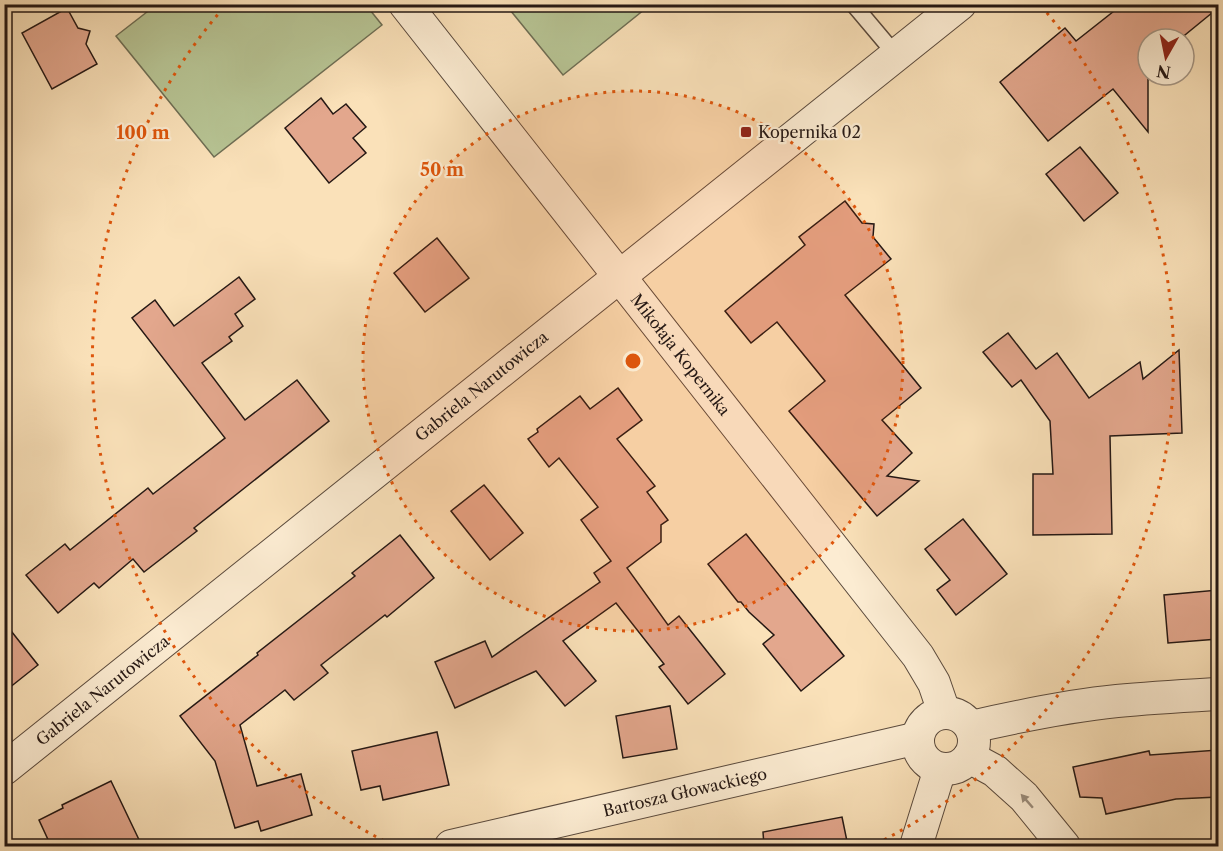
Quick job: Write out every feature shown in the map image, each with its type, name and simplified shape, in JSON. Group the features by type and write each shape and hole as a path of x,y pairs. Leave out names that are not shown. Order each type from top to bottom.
{"street":[{"name":"Mikołaja Kopernika","path":"405,4 918,656 958,719"},
{"name":"Gabriela Narutowicza","path":"4,769 960,4"},
{"path":"958,719 974,734 973,750 964,763 957,767 940,769 926,761 921,754 919,731 929,718 958,719 1029,714 1118,701 1218,694"},
{"name":"Bartosza Głowackiego","path":"451,846 918,738"},
{"path":"969,757 995,771 1024,797 1064,846"},
{"path":"916,846 940,769"}],"lane":[{"path":"853,4 896,55"}],"green space":[{"path":"156,5 366,5 382,25 214,157 116,36"},
{"path":"506,5 650,5 563,75"}],"building":[{"path":"1123,4 1218,4 1218,8 1195,27 1136,27 1136,87 1148,87 1148,132 1113,89 1048,141 1000,82 1065,28 1076,41"},
{"path":"67,8 78,28 90,31 86,44 97,64 52,89 22,33"},
{"path":"321,98 333,114 346,104 366,127 353,138 366,153 329,183 285,128"},
{"path":"1080,147 1118,193 1084,221 1046,174"},
{"path":"845,201 862,223 874,224 873,237 891,259 845,295 921,388 882,420 912,453 887,476 919,481 877,516 789,411 825,381 777,322 751,343 725,311 805,245 799,237"},
{"path":"437,238 469,278 425,312 394,273"},
{"path":"239,277 255,299 235,314 243,326 229,337 232,341 202,363 245,420 297,380 329,421 194,528 197,531 144,572 133,559 99,588 94,583 58,613 26,575 65,544 70,550 148,488 153,494 225,438 132,318 155,300 174,326"},
{"path":"1008,333 1036,369 1057,353 1089,398 1140,362 1143,379 1179,350 1182,433 1110,436 1112,534 1033,535 1033,474 1053,474 1050,421 1021,380 1012,387 983,352"},
{"path":"618,388 642,420 617,439 655,486 647,492 668,520 661,525 661,542 627,568 668,625 679,616 725,674 688,704 659,667 664,664 616,603 563,641 596,681 565,706 536,671 455,708 435,662 485,641 492,657 600,582 594,573 611,561 581,520 598,507 559,458 549,467 528,439 538,432 537,429 580,396 590,409"},
{"path":"484,485 523,533 490,560 451,511"},
{"path":"963,519 1007,574 956,615 937,590 950,580 925,549"},
{"path":"746,534 844,656 801,691 763,644 774,635 741,602 738,602 708,564"},
{"path":"400,535 434,578 387,617 385,615 321,665 328,673 294,700 285,690 240,725 257,786 301,774 312,815 261,831 258,821 235,828 215,761 180,716 355,576 352,573"},
{"path":"1218,590 1218,639 1168,643 1164,595"},
{"path":"4,622 38,665 4,692"},
{"path":"670,706 677,749 623,758 616,716"},
{"path":"437,732 449,785 383,800 380,786 361,790 352,751"},
{"path":"1218,750 1218,797 1176,799 1106,814 1102,798 1080,797 1073,767 1149,751 1150,755"},
{"path":"111,781 142,846 51,846 39,820 63,808 62,805"},
{"path":"842,817 848,846 764,846 763,832"}],"place":[{"name":"Kopernika 02","path":"746,132"}]}
